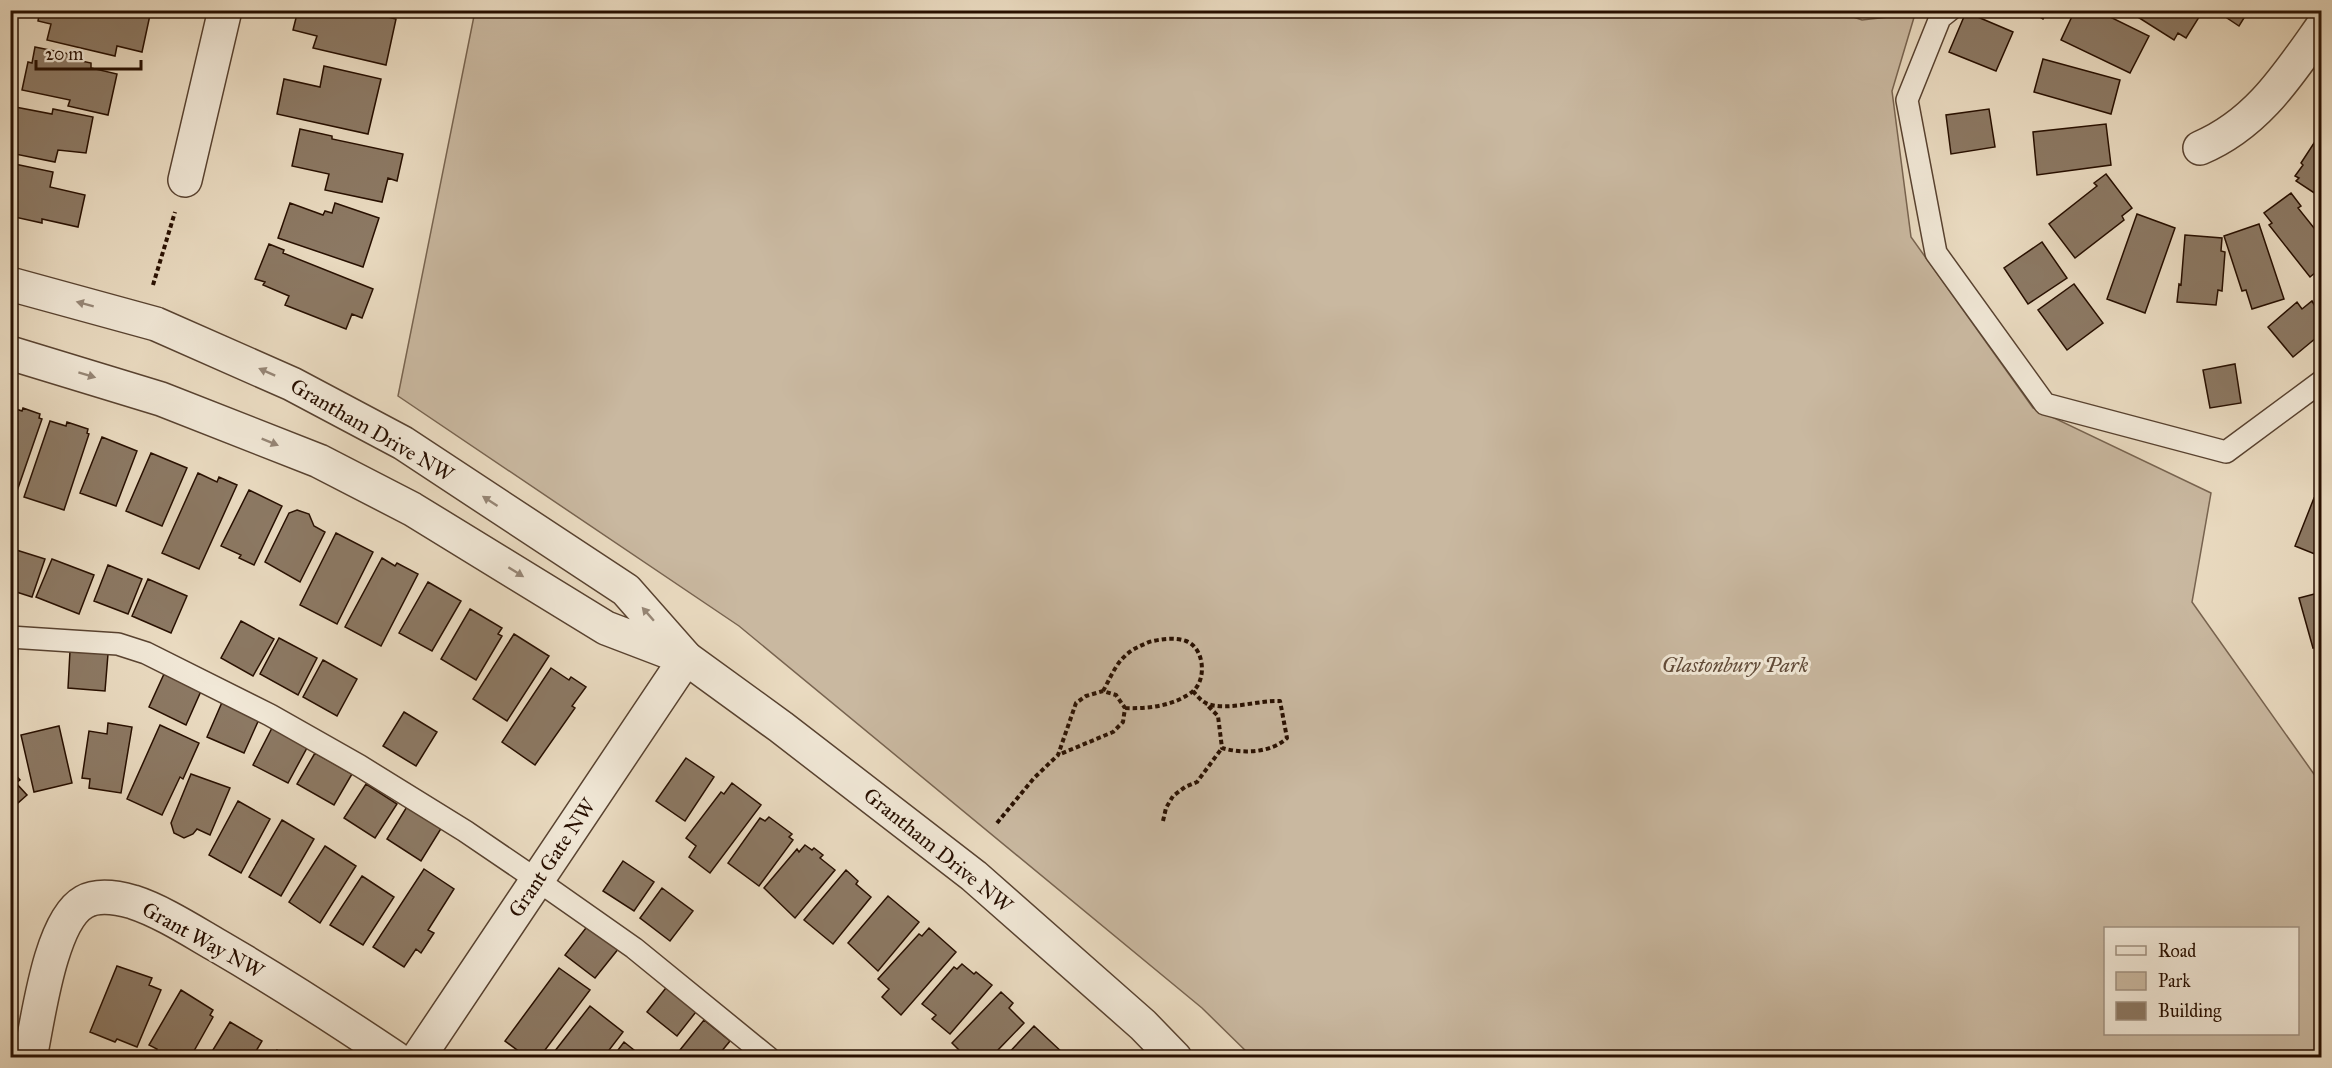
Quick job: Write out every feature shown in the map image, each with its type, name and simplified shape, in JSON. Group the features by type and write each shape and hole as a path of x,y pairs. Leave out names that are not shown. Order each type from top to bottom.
{"street":[{"path":"185,180 225,10"},
{"path":"2200,148 2224,138 2267,100 2322,27"},
{"name":"Grantham Drive NW","path":"10,284 156,324 292,384 403,443 626,590 686,658 781,727 974,876 1143,1025 1175,1058"},
{"name":"Grantham Drive NW","path":"10,352 160,399 318,461 411,509 606,628 686,658"},
{"name":"Grant Gate NW","path":"418,1058 686,658"},
{"name":"Grant Way NW","path":"30,1058 54,949 61,929 70,915 84,902 97,898 115,898 134,903 191,931 300,995 395,1058"}],"lane":[{"path":"1950,10 1940,18 1907,100 1936,254 2045,404 2226,452 2322,381"},
{"path":"10,637 118,644 146,653 270,715 360,766 465,831 537,880 634,948 769,1058"}],"path":[{"path":"153,285 185,180"},
{"path":"1103,691 1116,665 1126,654 1139,646 1155,640 1169,639 1187,642 1197,650 1202,679 1193,691 1164,705 1145,709 1125,708"},
{"path":"997,823 1034,777 1058,755 1113,732 1123,722 1125,708 1116,695 1103,691 1086,696 1076,703 1058,755"},
{"path":"1163,821 1166,808 1173,796 1197,782 1222,748 1218,716 1193,691"},
{"path":"1206,704 1226,707 1264,700 1280,700 1287,738 1278,746 1235,752 1222,748"}],"green space":[{"name":"Glastonbury Park","path":"1833,10 1862,20 1915,14 1892,91 1911,237 2033,408 2211,493 2192,602 2321,784 2321,1057 1252,1057 1202,1008 739,626 398,396 475,11"}],"building":[{"path":"40,10 132,10 150,15 142,52 117,46 115,56 47,40 51,24 38,21"},
{"path":"298,10 358,10 396,19 386,65 313,48 317,36 293,30"},
{"path":"2028,10 2048,10 2043,19"},
{"path":"2075,10 2096,10 2149,36 2130,73 2061,40"},
{"path":"2136,10 2196,10 2201,14 2186,38 2178,33 2174,40 2133,14"},
{"path":"2215,10 2249,10 2239,26"},
{"path":"1966,12 2013,32 1996,71 1949,52"},
{"path":"35,47 79,56 77,60 91,63 91,68 117,74 108,115 68,106 70,100 22,90 28,62 32,63"},
{"path":"2043,59 2120,80 2111,114 2034,92"},
{"path":"324,66 381,79 368,134 277,114 284,79 320,87"},
{"path":"10,106 52,114 53,109 93,117 86,153 58,150 55,162 10,153"},
{"path":"1989,109 1995,147 1951,154 1946,115"},
{"path":"2106,124 2111,165 2037,175 2033,132"},
{"path":"300,129 332,136 332,139 403,154 397,181 388,178 382,202 325,190 329,174 292,166"},
{"path":"2314,143 2322,148 2322,198 2296,181 2299,178 2295,176"},
{"path":"10,163 53,172 50,187 85,195 78,227 42,219 42,223 10,216"},
{"path":"2106,174 2132,208 2122,216 2124,220 2075,258 2049,224 2097,186 2094,183"},
{"path":"2291,193 2301,206 2298,208 2322,238 2322,267 2310,277 2269,225 2272,223 2264,213"},
{"path":"290,203 323,215 325,211 332,213 335,203 379,218 363,267 278,238"},
{"path":"2137,214 2175,228 2145,313 2107,299"},
{"path":"2259,224 2284,299 2252,309 2246,290 2242,291 2224,236"},
{"path":"2185,235 2222,238 2221,251 2225,252 2222,291 2218,290 2216,305 2177,302 2179,284 2181,285"},
{"path":"2042,242 2067,278 2028,304 2004,268"},
{"path":"269,244 284,250 283,253 373,289 362,318 352,314 346,329 285,305 289,296 255,279"},
{"path":"2074,284 2103,323 2067,350 2038,310"},
{"path":"2312,301 2322,318 2322,333 2293,357 2268,327 2297,302 2302,309"},
{"path":"2235,364 2241,403 2210,408 2203,370"},
{"path":"10,407 22,411 23,408 40,414 39,418 42,419 17,491 10,489"},
{"path":"50,421 66,426 67,422 88,429 89,434 64,510 24,497"},
{"path":"102,437 137,451 116,506 80,493"},
{"path":"151,453 187,468 162,526 126,511"},
{"path":"198,473 217,482 219,477 237,485 199,569 162,553"},
{"path":"249,490 282,506 254,565 239,558 241,555 221,546"},
{"path":"2314,498 2322,501 2322,557 2295,546"},
{"path":"297,510 309,514 314,526 325,532 300,582 265,562 289,513"},
{"path":"336,533 373,552 337,624 300,605"},
{"path":"10,548 45,559 32,597 10,590"},
{"path":"382,558 395,566 397,563 418,574 381,646 345,627"},
{"path":"52,559 94,575 79,614 36,597"},
{"path":"108,565 142,579 128,614 94,601"},
{"path":"148,579 187,596 171,633 132,616"},
{"path":"428,582 461,601 432,651 399,633"},
{"path":"2322,592 2322,646 2313,648 2299,598"},
{"path":"470,609 502,628 498,634 502,636 476,680 441,659"},
{"path":"241,621 274,639 253,676 221,658"},
{"path":"514,634 549,656 507,721 473,699"},
{"path":"279,638 317,658 298,695 260,674"},
{"path":"10,647 18,647 17,687 10,687"},
{"path":"70,651 108,654 105,691 68,688"},
{"path":"323,660 357,679 337,716 303,697"},
{"path":"551,668 569,680 571,677 586,687 572,706 575,708 535,765 502,742"},
{"path":"164,674 201,691 186,725 149,707"},
{"path":"223,700 260,717 244,753 207,737"},
{"path":"404,712 437,732 416,766 383,746"},
{"path":"108,723 132,727 121,793 89,788 90,779 82,778 89,731 107,734"},
{"path":"160,725 199,743 183,779 180,777 162,815 127,799"},
{"path":"59,726 72,783 34,792 21,735"},
{"path":"272,728 308,746 288,783 253,765"},
{"path":"315,753 352,774 334,805 297,784"},
{"path":"686,758 714,777 685,821 656,801"},
{"path":"10,769 20,780 16,783 27,795 10,810"},
{"path":"191,774 230,788 210,835 197,829 193,834 184,838 174,833 171,823"},
{"path":"732,783 761,805 710,873 689,857 696,846 686,838 721,792 724,794"},
{"path":"366,784 397,804 375,838 344,818"},
{"path":"238,801 270,819 241,873 209,855"},
{"path":"408,805 442,827 421,861 387,839"},
{"path":"769,817 792,834 789,837 793,840 759,886 728,863 760,818 765,821"},
{"path":"282,820 314,839 281,896 249,877"},
{"path":"805,845 823,855 820,858 835,870 795,918 764,888 797,849 799,852"},
{"path":"325,846 356,866 320,923 289,902"},
{"path":"623,861 654,882 634,911 603,891"},
{"path":"424,869 454,889 428,930 434,933 421,953 416,949 404,967 373,947"},
{"path":"846,870 858,881 856,884 871,897 833,944 804,920"},
{"path":"362,876 394,897 363,945 330,925"},
{"path":"662,888 693,911 670,941 640,918"},
{"path":"888,896 919,922 878,971 848,943"},
{"path":"589,924 619,948 595,978 565,955"},
{"path":"929,928 956,952 901,1015 882,997 889,989 878,979 919,934 922,936"},
{"path":"962,964 992,985 950,1034 932,1019 936,1015 922,1004 954,967 957,969"},
{"path":"117,966 152,978 149,985 161,990 137,1047 117,1039 115,1042 90,1032"},
{"path":"559,968 590,990 539,1058 528,1058 505,1041"},
{"path":"669,984 699,1008 677,1036 647,1012"},
{"path":"181,990 213,1010 210,1015 213,1017 190,1058 163,1058 155,1053 157,1049 149,1045"},
{"path":"1001,992 1013,1003 1009,1008 1024,1023 998,1050 994,1058 952,1058 959,1050 952,1043"},
{"path":"590,1006 623,1032 603,1058 553,1058 551,1056"},
{"path":"704,1020 730,1041 716,1058 689,1058 680,1050"},
{"path":"230,1022 262,1041 252,1058 208,1058"},
{"path":"1034,1026 1064,1054 1061,1058 1004,1058"},
{"path":"624,1042 644,1058 612,1058"},
{"path":"277,1050 288,1058 272,1058"}]}
